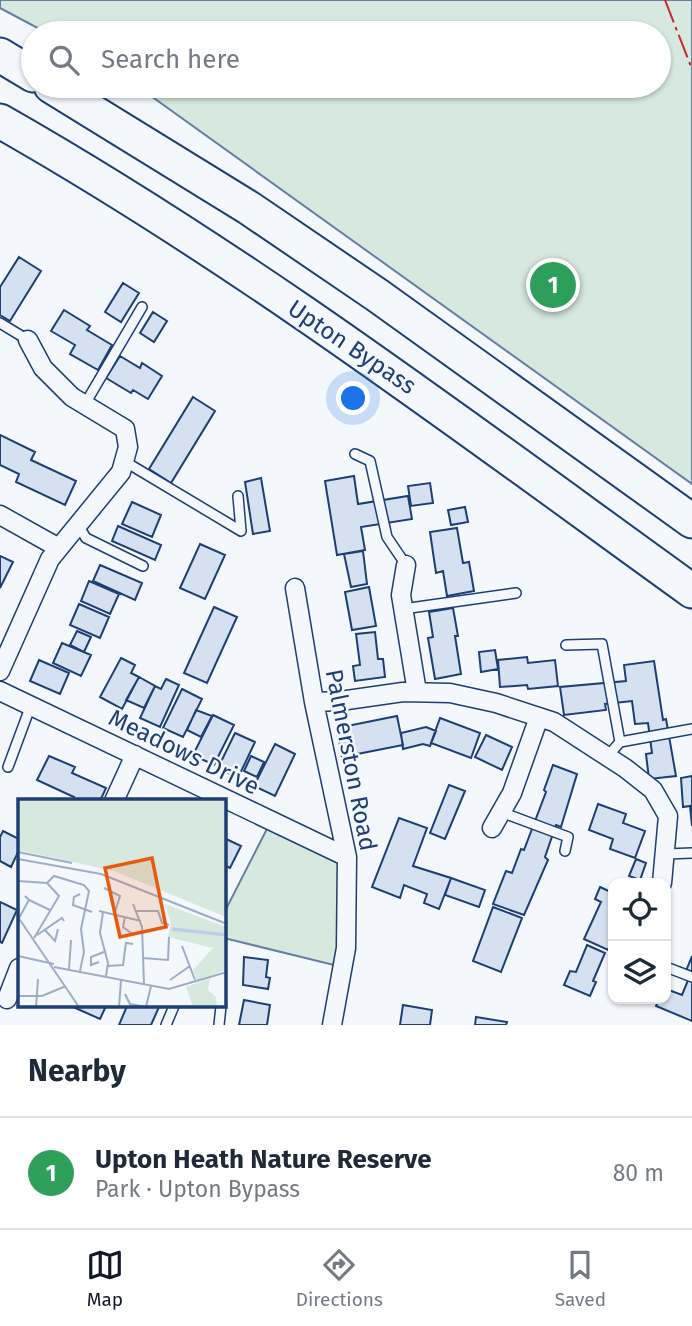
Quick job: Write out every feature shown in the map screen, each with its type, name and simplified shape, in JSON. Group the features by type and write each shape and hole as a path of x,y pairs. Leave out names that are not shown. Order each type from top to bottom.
{"highway":[{"path":"0,55 21,68"},
{"path":"70,98 249,208 377,295 692,521"},
{"name":"Upton Bypass","path":"0,121 239,269 434,403 692,591"}],"street":[{"path":"0,671 55,553 121,472 128,447 125,429 72,397 43,368 27,340"},
{"path":"0,515 55,553"},
{"path":"406,565 401,595 416,692"},
{"name":"Palmerston Road","path":"295,588 314,702 347,858 346,948 332,1025"},
{"name":"Meadows Drive","path":"0,691 226,799"},
{"path":"314,702 403,692 450,693 496,703 554,722 653,790 668,816 663,878"},
{"path":"496,820 512,793 539,718"},
{"path":"115,799 135,755"},
{"name":"Meadows Drive","path":"226,799 347,858"},
{"path":"7,999 18,971"}],"lane":[{"path":"85,404 142,307"},
{"path":"0,323 27,340"},
{"path":"355,454 370,461 387,537 406,565"},
{"path":"124,461 241,531 238,495"},
{"path":"78,526 86,538 143,566"},
{"path":"403,609 516,593"},
{"path":"566,645 602,644 620,742"},
{"path":"8,767 31,705"},
{"path":"607,757 620,742 692,729"},
{"path":"496,820 569,837 565,851"},
{"path":"666,854 692,853"},
{"path":"671,969 692,977"},
{"path":"166,1025 174,1007"},
{"path":"219,1025 221,1007"}],"shaded area":[{"path":"0,0 692,0 692,484 154,98 671,98 671,21 24,21 0,8"},
{"path":"271,821 347,857 342,967 226,938 226,909"}],"building":[{"path":"19,257 41,271 10,321 0,315 0,287"},
{"path":"123,283 139,293 121,322 105,312"},
{"path":"64,310 90,326 87,330 112,345 98,370 70,354 75,345 51,331"},
{"path":"153,312 167,321 154,342 140,333"},
{"path":"120,356 140,368 142,363 162,376 148,399 133,390 131,393 106,378"},
{"path":"193,397 215,411 171,483 149,469"},
{"path":"0,435 35,452 31,460 76,481 65,505 16,482 19,474 0,465"},
{"path":"354,476 358,504 408,496 412,519 361,527 365,550 337,555 325,481"},
{"path":"261,478 270,531 253,534 245,482"},
{"path":"430,483 433,503 411,506 408,486"},
{"path":"132,502 161,515 152,537 122,524"},
{"path":"465,507 468,522 451,525 448,510"},
{"path":"118,526 161,545 155,560 112,541"},
{"path":"457,528 463,563 469,562 474,591 447,596 443,571 436,573 430,532"},
{"path":"200,544 225,555 205,599 180,588"},
{"path":"363,551 367,584 351,587 344,554"},
{"path":"0,556 13,562 0,588"},
{"path":"100,565 142,583 135,600 93,581"},
{"path":"89,581 119,594 110,614 81,601"},
{"path":"369,587 376,626 352,630 345,592"},
{"path":"79,604 109,617 100,638 70,625"},
{"path":"214,607 237,617 207,683 184,673"},
{"path":"453,608 461,674 435,679 428,638 433,637 429,612"},
{"path":"77,631 91,637 84,652 70,645"},
{"path":"375,632 378,659 383,659 385,677 355,681 353,666 360,665 356,634"},
{"path":"62,643 91,655 81,676 53,663"},
{"path":"495,650 498,669 481,672 479,652"},
{"path":"527,657 528,663 555,660 558,686 528,689 527,685 500,687 498,660"},
{"path":"121,658 135,665 131,673 139,677 122,709 100,697"},
{"path":"39,660 69,673 60,694 30,681"},
{"path":"654,661 663,720 666,719 676,776 649,779 646,754 652,753 648,723 635,724 632,701 605,704 606,710 564,715 560,687 626,681 624,665"},
{"path":"139,677 155,686 144,708 126,700"},
{"path":"166,679 179,685 160,727 140,718 155,686 161,689"},
{"path":"182,689 202,699 183,737 163,728"},
{"path":"196,710 212,716 201,737 187,730"},
{"path":"213,715 234,725 214,765 193,755"},
{"path":"397,716 403,745 342,757 337,728"},
{"path":"440,718 480,733 471,758 431,743"},
{"path":"426,727 436,731 430,746 423,744 403,749 401,733"},
{"path":"235,733 255,742 238,778 218,768"},
{"path":"486,735 512,747 502,770 475,757"},
{"path":"275,744 295,754 275,796 254,786"},
{"path":"49,756 75,767 72,773 106,788 101,799 73,799 74,797 37,780"},
{"path":"251,756 264,762 257,777 244,771"},
{"path":"553,765 577,774 561,827 556,825 545,857 548,860 524,915 493,904 506,871 512,873 521,849 524,850"},
{"path":"692,776 692,826 690,806 683,807 681,778"},
{"path":"449,785 465,791 445,839 430,833"},
{"path":"598,804 626,814 623,823 645,831 635,858 610,849 613,839 589,830"},
{"path":"399,818 427,828 413,866 451,878 439,909 424,903 427,894 404,885 400,898 372,887"},
{"path":"3,831 18,838 18,852 11,867 0,861 0,837"},
{"path":"226,839 241,846 230,868 226,866"},
{"path":"636,859 646,863 641,878 629,876"},
{"path":"451,878 485,890 479,907 445,895"},
{"path":"600,887 608,891 608,950 584,939 601,902 595,899"},
{"path":"0,902 17,910 2,943 0,942"},
{"path":"493,907 522,918 501,972 473,961"},
{"path":"587,945 605,953 593,981 596,982 590,996 564,985 570,971 576,972"},
{"path":"692,956 692,1021 656,1006 671,1004 671,991 682,995 691,973 686,971"},
{"path":"244,957 268,960 268,989 243,985"},
{"path":"244,1000 270,1005 267,1025 239,1025"},
{"path":"403,1005 432,1010 430,1025 400,1025"},
{"path":"73,1007 106,1007 100,1019"},
{"path":"127,1007 159,1007 151,1025 119,1025"},
{"path":"476,1017 507,1022 506,1025 475,1025"}],"power":[{"path":"665,0 692,69"}],"place":[{"name":"Upton Heath Nature Reserve","path":"553,285"}]}
